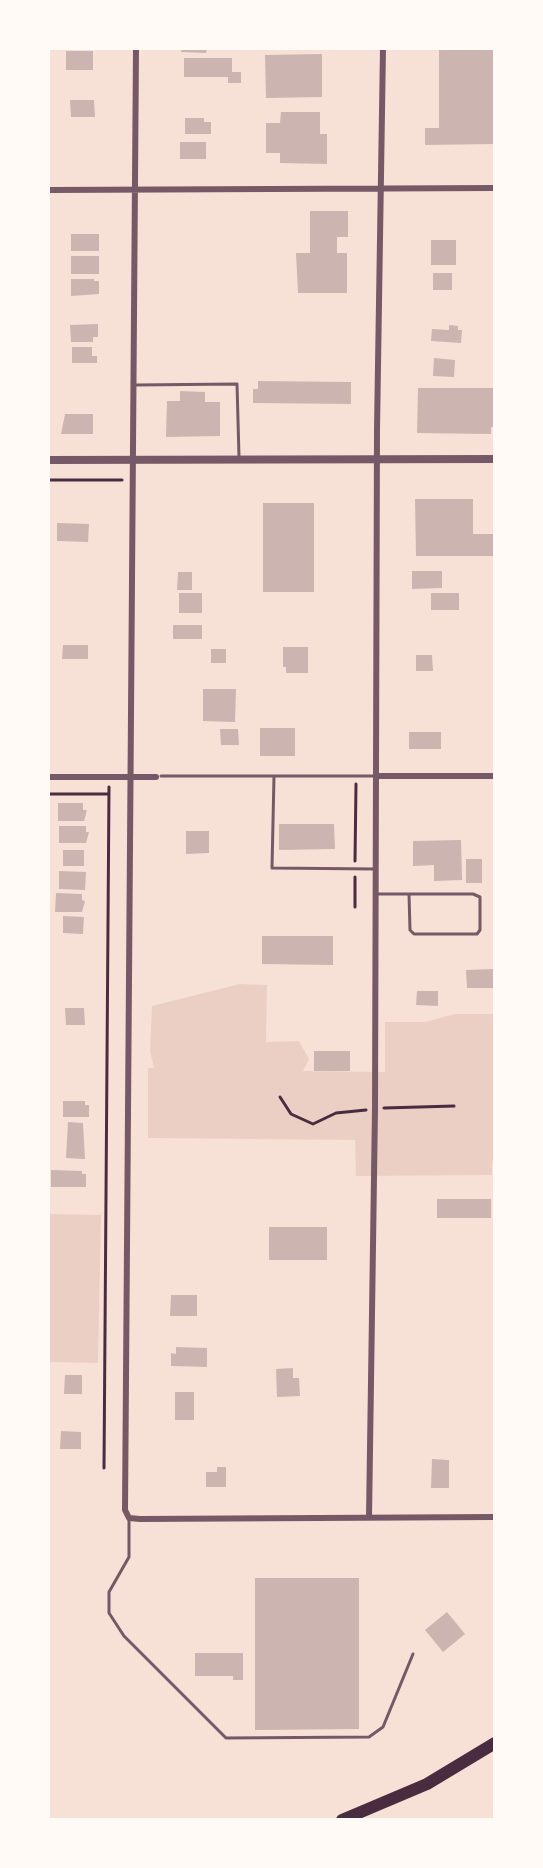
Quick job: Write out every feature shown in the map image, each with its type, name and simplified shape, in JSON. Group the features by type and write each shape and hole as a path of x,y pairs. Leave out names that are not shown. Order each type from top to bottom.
{"highway":[{"path":"342,1820 427,1784 495,1743"}],"street":[{"path":"136,48 125,1510 129,1518 495,1517"},
{"path":"369,1517 375,1109 377,460 383,48"},
{"path":"48,190 495,188"},
{"path":"48,459 495,459"},
{"path":"376,776 495,776"},
{"path":"48,777 159,777"}],"lane":[{"path":"135,385 237,384 239,459"},
{"path":"274,776 272,868 375,869"},
{"path":"159,777 376,776"},
{"path":"375,894 409,894 473,894 480,897 480,930 477,934 414,934 410,930 409,894"},
{"path":"129,1518 129,1557 109,1592 109,1613 124,1636 226,1738 369,1737 383,1727 413,1654"}],"path":[{"path":"48,480 133,480"},
{"path":"355,907 356,776"},
{"path":"104,1468 109,777"},
{"path":"48,794 109,794"},
{"path":"280,1097 291,1114 313,1124 336,1113 419,1105 454,1106"}],"shaded area":[{"path":"240,984 267,985 266,1042 299,1041 309,1059 303,1071 385,1072 385,1022 425,1022 455,1014 495,1014 495,1160 492,1161 492,1175 356,1176 355,1140 148,1138 148,1068 154,1068 150,1051 152,1006"},
{"path":"48,1214 101,1215 98,1363 48,1362"}],"building":[{"path":"182,48 207,48 206,53 181,52"},
{"path":"439,48 495,48 495,144 425,145 425,128 439,128"},
{"path":"66,51 93,51 93,70 66,70"},
{"path":"322,54 322,97 266,98 265,55"},
{"path":"184,58 232,58 232,72 241,72 241,83 228,83 228,77 184,77"},
{"path":"70,100 94,100 95,117 71,117"},
{"path":"281,112 320,112 320,134 327,134 327,164 280,163 280,153 266,153 266,123 280,123"},
{"path":"185,118 204,118 204,122 211,122 211,134 185,134"},
{"path":"180,142 206,142 206,159 180,159"},
{"path":"310,211 348,211 348,237 337,237 337,253 347,253 347,293 298,293 296,253 310,253"},
{"path":"71,234 99,234 99,251 71,251"},
{"path":"431,240 456,240 456,265 431,265"},
{"path":"71,256 99,256 99,274 71,274"},
{"path":"433,273 452,273 452,290 433,290"},
{"path":"71,279 99,281 99,294 71,296"},
{"path":"98,324 98,337 93,337 93,342 71,342 70,325"},
{"path":"449,325 458,326 458,330 462,330 461,343 431,341 432,329 449,330"},
{"path":"72,347 92,347 92,356 97,356 97,363 72,363"},
{"path":"434,358 455,360 454,377 433,376"},
{"path":"258,381 351,382 351,404 253,403 253,389 258,389"},
{"path":"418,388 495,388 495,427 491,427 491,434 417,433"},
{"path":"180,391 205,392 205,402 220,402 220,436 166,437 167,401 180,401"},
{"path":"65,414 93,414 93,434 61,434"},
{"path":"415,499 473,499 473,534 495,534 495,556 416,556"},
{"path":"263,503 314,503 314,592 263,592"},
{"path":"57,523 89,524 88,542 57,541"},
{"path":"412,571 442,571 442,588 412,589"},
{"path":"178,572 192,572 192,590 177,590"},
{"path":"179,593 202,593 202,613 179,613"},
{"path":"431,593 459,593 459,610 431,610"},
{"path":"173,625 202,625 202,639 173,639"},
{"path":"63,645 88,645 88,659 62,659"},
{"path":"283,647 308,647 308,673 286,673 286,667 283,667"},
{"path":"211,649 226,649 226,663 211,663"},
{"path":"416,655 432,655 433,671 416,671"},
{"path":"203,689 236,689 235,722 203,721"},
{"path":"260,728 295,728 295,756 260,756"},
{"path":"220,729 238,729 239,745 221,745"},
{"path":"409,732 441,732 441,749 409,749"},
{"path":"58,803 83,803 83,810 87,810 84,821 58,821"},
{"path":"279,824 334,824 335,849 279,850"},
{"path":"59,826 86,826 86,832 89,832 86,843 59,843"},
{"path":"186,831 209,831 209,853 186,854"},
{"path":"461,840 462,880 434,881 434,865 413,866 413,841"},
{"path":"63,850 84,850 84,866 63,866"},
{"path":"466,859 482,859 482,883 466,883"},
{"path":"59,871 86,872 85,890 59,889"},
{"path":"56,893 82,894 82,900 85,901 82,912 55,912"},
{"path":"63,916 84,917 83,934 63,933"},
{"path":"262,936 333,936 333,965 262,964"},
{"path":"494,969 494,988 467,988 466,970"},
{"path":"417,991 438,991 438,1006 416,1005"},
{"path":"65,1008 84,1008 85,1025 66,1025"},
{"path":"314,1051 350,1051 350,1071 314,1071"},
{"path":"63,1101 85,1101 85,1105 89,1105 89,1117 63,1117"},
{"path":"68,1122 83,1123 85,1159 66,1158"},
{"path":"51,1170 82,1171 82,1174 86,1174 86,1187 51,1187"},
{"path":"437,1199 491,1199 491,1218 437,1218"},
{"path":"269,1227 327,1227 327,1260 269,1260"},
{"path":"171,1295 197,1295 197,1316 170,1316"},
{"path":"176,1347 207,1348 207,1367 171,1366 171,1353 176,1354"},
{"path":"293,1368 293,1378 299,1378 300,1396 277,1397 276,1369"},
{"path":"65,1375 82,1375 82,1394 64,1394"},
{"path":"175,1392 194,1392 194,1420 175,1420"},
{"path":"61,1431 81,1432 81,1449 60,1449"},
{"path":"432,1459 449,1460 449,1488 431,1488"},
{"path":"217,1467 226,1467 226,1487 206,1487 206,1472 217,1472"},
{"path":"255,1578 359,1578 359,1729 255,1730"},
{"path":"447,1612 465,1634 443,1652 425,1630"},
{"path":"195,1653 243,1653 243,1680 233,1680 233,1676 195,1676"}]}
